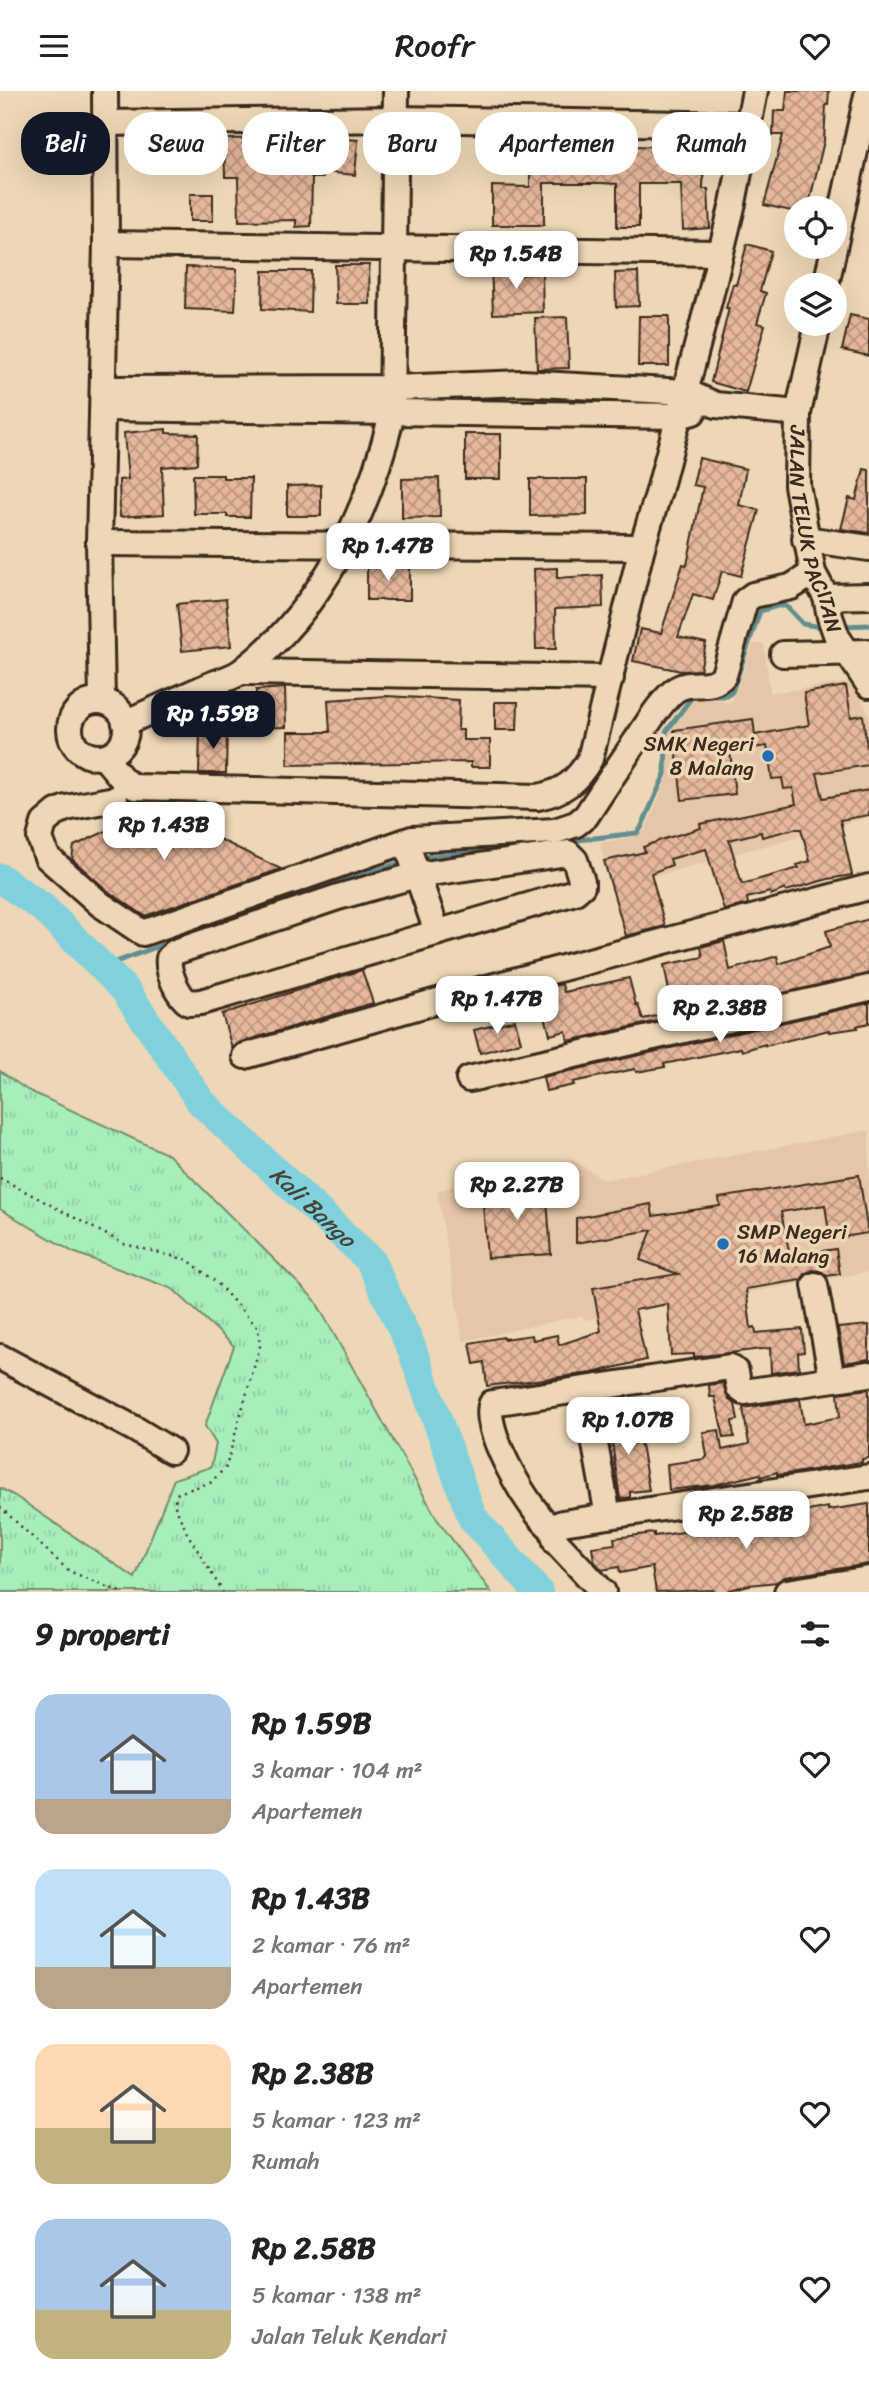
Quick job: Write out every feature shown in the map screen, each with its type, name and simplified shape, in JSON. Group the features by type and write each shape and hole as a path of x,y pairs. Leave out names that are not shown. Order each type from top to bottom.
{"street":[{"path":"105,91 105,112"},
{"path":"396,91 397,112"},
{"path":"750,112 755,91"},
{"path":"829,273 864,136 868,91"},
{"path":"110,123 363,119"},
{"path":"461,120 652,123"},
{"path":"102,701 99,543 105,175"},
{"path":"125,723 241,672 285,631 316,591 345,545 382,457 392,414 396,175"},
{"path":"104,757 124,781 135,787 538,797 561,791 580,775 590,759 642,547 686,392 738,175"},
{"path":"106,244 720,253"},
{"name":"JALAN TELUK PACITAN","path":"815,336 798,413 797,485 805,539 813,573 869,685"},
{"path":"103,399 522,383 686,392 716,405 798,413"},
{"path":"103,399 392,414 679,416 716,405"},
{"path":"805,539 869,548"},
{"path":"99,543 642,547"},
{"path":"115,799 57,811 44,823 41,843 47,857 100,904 143,933 406,842 424,838 555,831 576,824 586,815 660,705 686,684 711,685 724,675 745,601 753,595 791,587 813,573"},
{"path":"783,654 842,630 869,596"},
{"path":"241,672 611,678"},
{"path":"91,701 102,701 113,705 121,713 126,733 115,752 104,757 93,757 83,754 75,746 69,725 81,706 91,701"},
{"path":"406,842 437,932"},
{"path":"568,853 575,860 582,886 576,892 195,1003 187,1003 182,998 169,967 169,958 175,951 338,897 417,875 568,853"},
{"path":"245,1056 434,1002 869,887"},
{"path":"468,1079 869,988"},
{"path":"816,1285 832,1379"},
{"path":"0,1357 171,1451"},
{"path":"869,1374 744,1392 739,1388 736,1372 730,1367 490,1405 501,1455 546,1525 558,1526 869,1477"},
{"path":"585,1389 608,1516"},
{"path":"558,1526 556,1542 603,1592"},
{"path":"787,1592 869,1579"}],"path":[{"path":"0,1178 124,1244 188,1260 217,1283 258,1328 260,1346 226,1467 210,1483 178,1493 174,1504 187,1533 223,1592"},
{"path":"0,1507 69,1571 120,1592"}],"shaded area":[{"name":"SMK Negeri 8 Malang","path":"753,644 764,644 770,693 852,682 869,714 869,817 611,888 600,843 635,837 646,829 667,778 668,734 695,699 706,698 728,703 733,700"},
{"path":"869,1130 869,1272 583,1320 583,1315 463,1341 437,1190 571,1159 604,1180"}],"green space":[{"path":"0,1071 27,1090 169,1155 315,1300 437,1519 491,1592 0,1592 0,1488 135,1578 174,1479 211,1467 216,1444 205,1426 234,1346 173,1289 73,1252 0,1209"}],"building":[{"path":"787,91 829,91 824,141 811,196 784,196 784,209 764,205 783,135 773,135 774,111 785,111"},
{"path":"228,139 242,139 242,175 323,175 323,178 312,178 311,226 296,227 296,220 239,221 238,177 225,177 228,175"},
{"path":"349,139 358,140 355,175 349,174"},
{"path":"638,146 652,146 652,175 703,175 703,189 708,189 710,228 683,230 681,184 639,184 639,227 617,227 617,184 602,183 544,183 544,225 492,225 492,186 530,187 530,175 638,175"},
{"path":"190,194 213,194 213,221 190,221"},
{"path":"747,244 771,251 760,291 766,293 757,323 765,325 746,392 711,382 729,308 726,308 733,284 736,285"},
{"path":"335,265 369,265 370,304 336,304"},
{"path":"516,265 517,275 542,273 543,312 493,314 491,266"},
{"path":"186,267 237,269 235,311 185,309"},
{"path":"263,271 311,271 310,312 262,309"},
{"path":"638,272 639,306 616,307 615,273"},
{"path":"850,315 869,319 869,356 842,350"},
{"path":"639,316 669,316 669,366 638,366"},
{"path":"567,317 569,368 537,369 535,318"},
{"path":"166,429 166,433 198,434 197,464 162,467 164,514 120,517 119,480 128,479 124,433"},
{"path":"465,434 501,434 501,479 465,479"},
{"path":"699,458 746,469 739,505 759,510 741,576 722,571 713,600 693,594 678,637 706,643 700,670 681,671 633,661 640,629 661,633 683,564 687,565 703,487 693,485"},
{"path":"864,469 869,470 869,533 841,529 849,498 856,500"},
{"path":"193,475 251,478 250,517 194,514"},
{"path":"439,478 440,517 402,518 402,479"},
{"path":"530,479 587,479 587,515 530,516"},
{"path":"321,485 321,516 287,516 287,486"},
{"path":"367,565 410,565 410,600 367,600"},
{"path":"557,568 557,578 602,575 603,607 555,609 556,649 536,649 534,569"},
{"path":"226,599 231,646 182,651 177,604"},
{"path":"846,686 851,717 863,715 869,765 817,773 823,798 869,790 869,815 840,820 852,875 786,891 785,889 771,895 770,892 747,898 748,904 724,910 706,849 670,859 672,865 651,873 665,926 626,936 604,861 645,852 643,847 701,828 700,824 796,804 793,788 784,789 782,778 772,779 767,746 730,751 735,794 682,800 674,730 753,719 755,735 809,725 804,693","holes":["801,829 810,861 797,865 799,868 742,884 729,840 761,832 762,837"]},
{"path":"285,688 286,727 257,728 256,690"},
{"path":"386,696 459,700 458,730 463,730 463,740 490,740 490,767 471,767 471,762 288,765 288,732 330,732 328,700"},
{"path":"495,702 518,702 517,730 495,730"},
{"path":"200,729 227,729 226,773 199,773"},
{"path":"155,808 281,869 145,916 109,892 72,859 74,846"},
{"path":"869,919 869,974 568,1041 566,1031 550,1035 538,990 562,984 564,992 629,978 636,1005 643,1019 673,1012 664,965 703,957 701,947 724,941 730,970 777,956 779,964 830,947 826,931"},
{"path":"362,970 373,1003 241,1042 232,1048 222,1014"},
{"path":"869,1003 869,1023 857,1026 858,1028 829,1030 742,1051 741,1048 664,1064 665,1067 636,1072 635,1069 573,1082 574,1085 546,1091 543,1077"},
{"path":"515,1020 521,1042 480,1053 474,1030"},
{"name":"SMP Negeri 16 Malang","path":"859,1175 868,1233 830,1239 825,1205 781,1212 790,1256 836,1249 840,1274 827,1276 821,1271 813,1270 806,1273 801,1280 746,1289 751,1328 755,1327 756,1333 802,1329 804,1352 798,1353 799,1369 771,1373 770,1348 694,1357 694,1354 671,1355 668,1304 635,1310 646,1360 592,1373 487,1386 484,1362 474,1364 470,1343 503,1337 532,1335 533,1340 557,1335 559,1345 601,1331 593,1288 678,1274 640,1260 652,1230 576,1243 576,1218 651,1204 653,1216 720,1206 719,1198"},
{"path":"546,1185 551,1254 487,1258 482,1190"},
{"path":"869,1325 869,1359 844,1363 838,1328"},
{"path":"723,1383 729,1400 735,1404 738,1420 732,1421 734,1437 724,1438 715,1397 710,1397 709,1385"},
{"path":"869,1389 869,1458 862,1459 862,1462 777,1475 777,1472 761,1477 760,1474 714,1485 669,1490 667,1464 705,1459 707,1456 703,1432 719,1430 722,1450 749,1444 743,1408 800,1399 804,1424 840,1417 838,1393"},
{"path":"636,1416 649,1490 630,1492 630,1497 620,1499 609,1421"},
{"path":"869,1504 869,1564 785,1577 777,1582 749,1585 729,1590 730,1592 656,1592 652,1567 620,1573 619,1567 602,1570 594,1561 592,1547 615,1544 614,1538 654,1533 654,1536 764,1521 763,1513 778,1510 779,1517 828,1507 828,1510"}],"waterway":[{"path":"709,696 727,696 732,692 760,611 786,606 803,624 828,628"},
{"path":"841,626 869,625"},
{"path":"561,842 637,833 665,774 666,732 692,697 699,696"},
{"path":"425,857 544,844"},
{"path":"198,931 318,887 401,863"},
{"name":"Kali Bango","path":"0,878 43,908 125,990 201,1102 370,1260 411,1347 472,1517 538,1592"},
{"path":"102,967 173,941"}],"place":[{"name":"SMK Negeri 8 Malang","path":"768,756"},
{"name":"SMP Negeri 16 Malang","path":"723,1244"}]}
